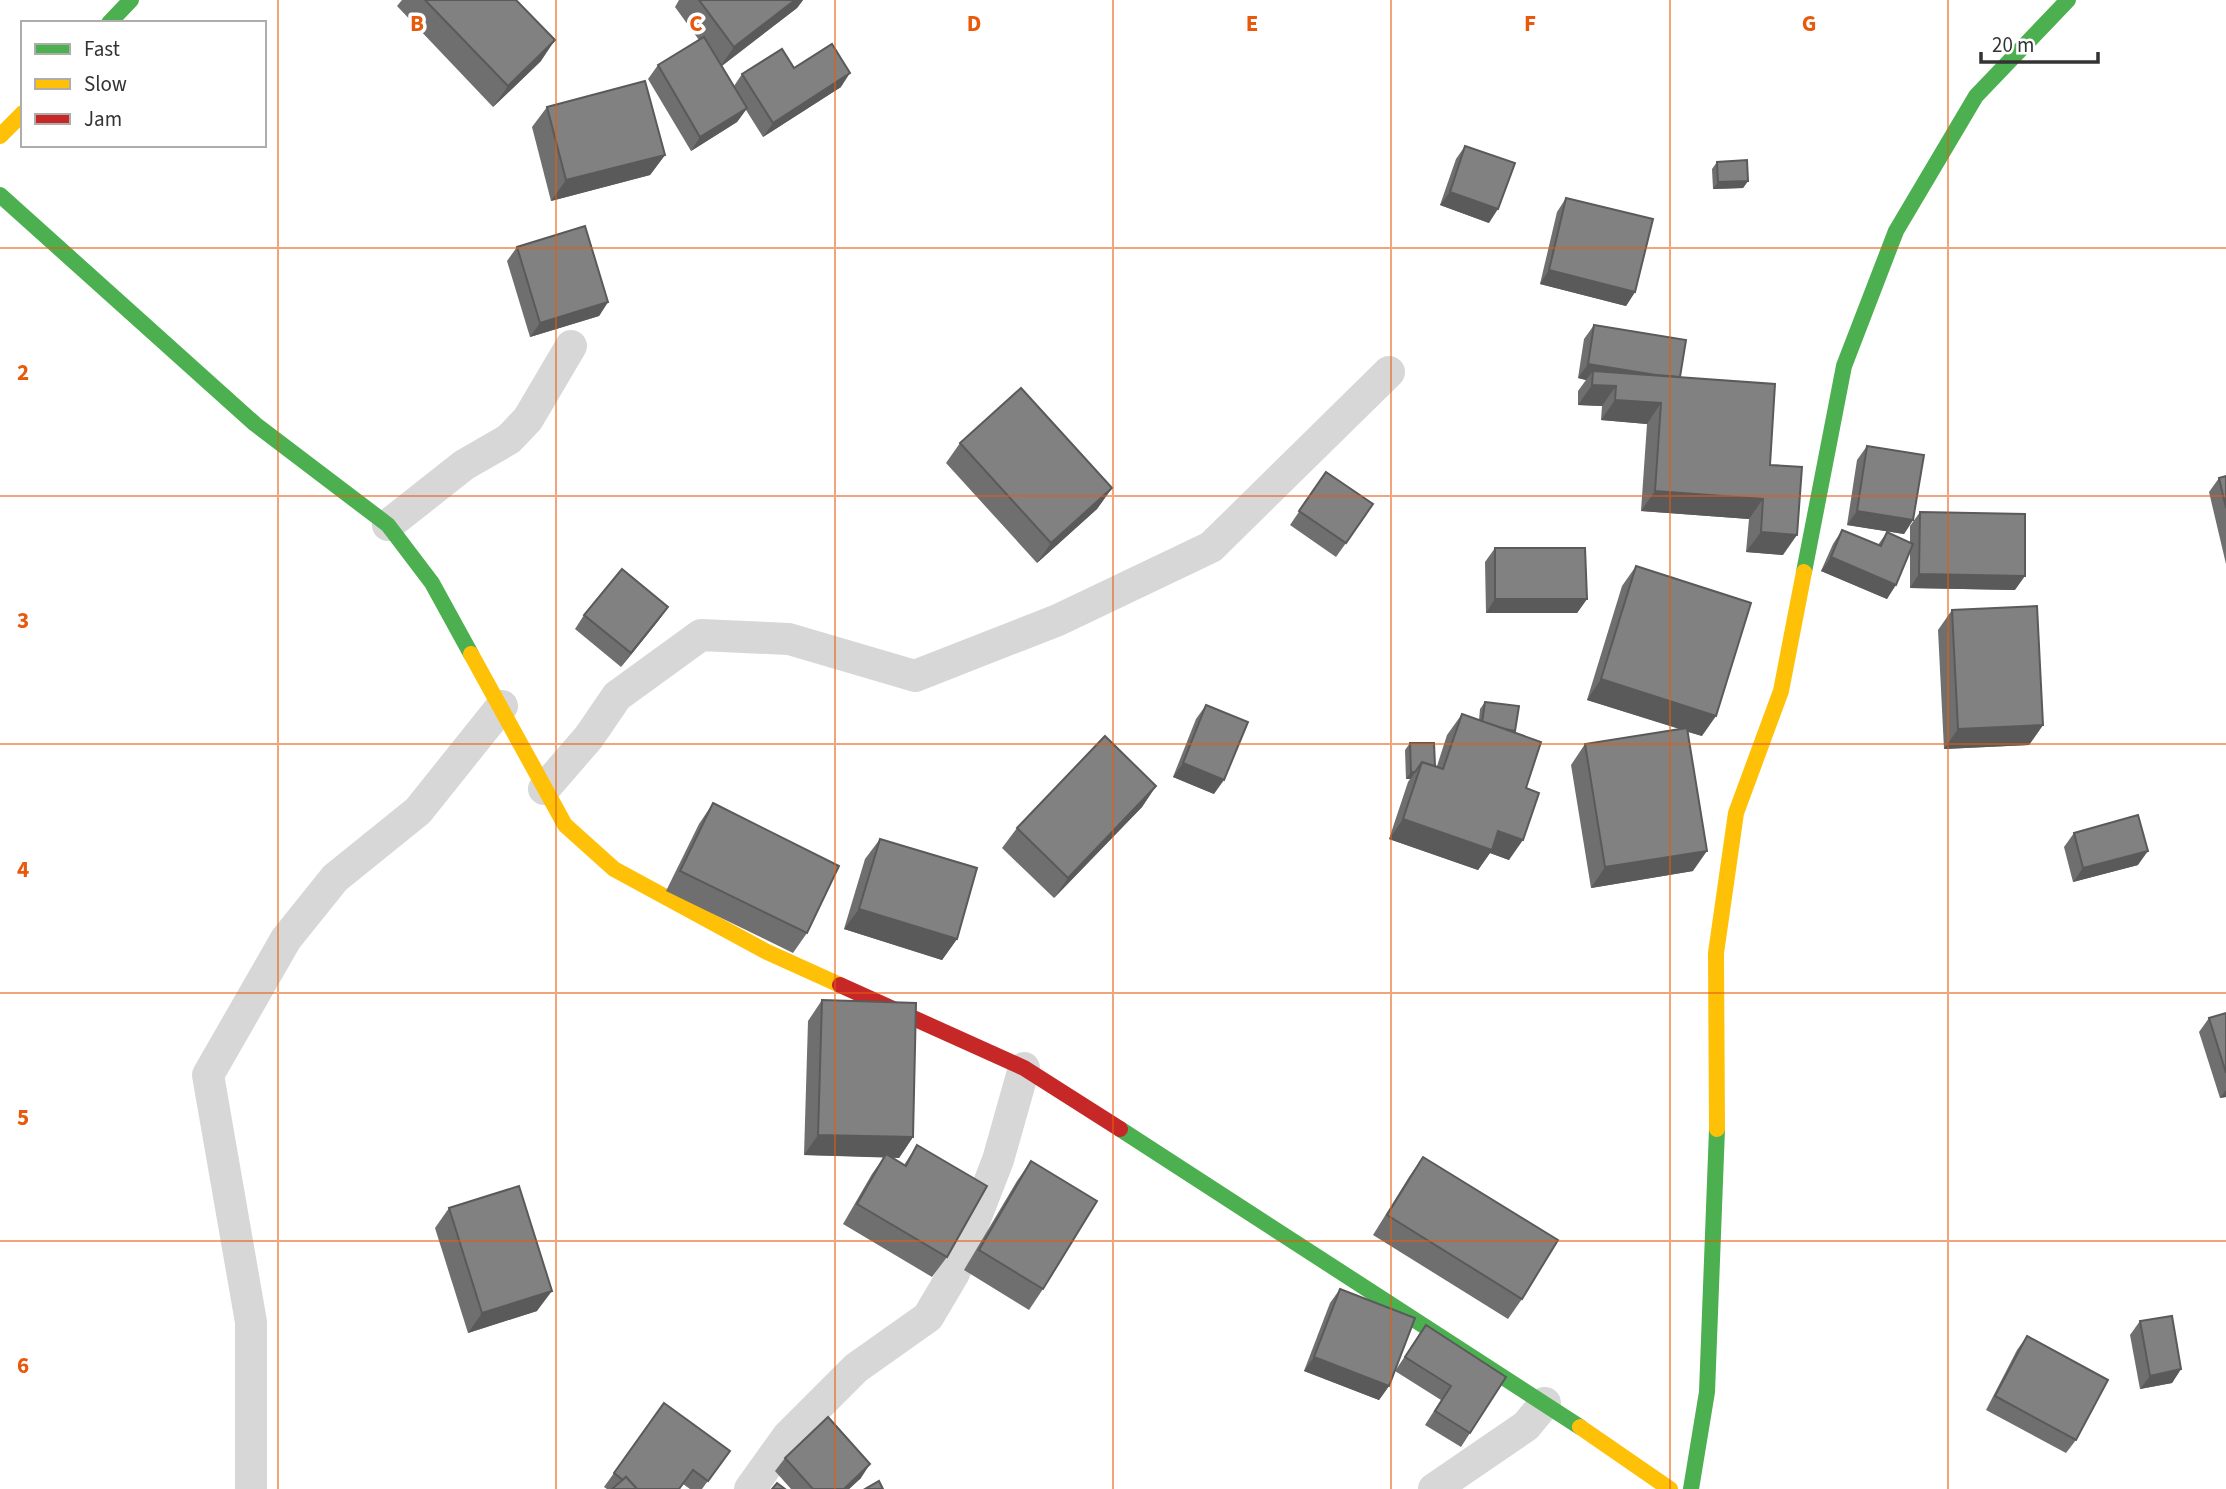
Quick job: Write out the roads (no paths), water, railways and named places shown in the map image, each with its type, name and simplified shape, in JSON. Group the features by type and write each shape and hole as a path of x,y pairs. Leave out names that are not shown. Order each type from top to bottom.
{"street":[{"path":"111,21 131,0"},
{"path":"1691,1489 1708,1365 1717,1171 1716,953 1736,813 1781,691 1844,366 1896,231 1976,96 2068,0"},
{"path":"0,136 21,115"},
{"path":"0,195 255,424 388,525 432,583 502,706 565,825 614,869 765,951 1024,1068 1545,1403 1670,1489"},
{"path":"388,525 464,465 509,439 528,419 571,346"},
{"path":"544,789 589,737 617,696 701,635 789,639 915,676 1058,620 1211,547 1389,372"},
{"path":"251,1489 251,1322 208,1075 286,939 335,878 418,811 502,706"},
{"path":"750,1489 788,1436 856,1368 928,1317 954,1273 998,1160 1024,1068"},
{"path":"1434,1489 1526,1426 1545,1403"}]}
